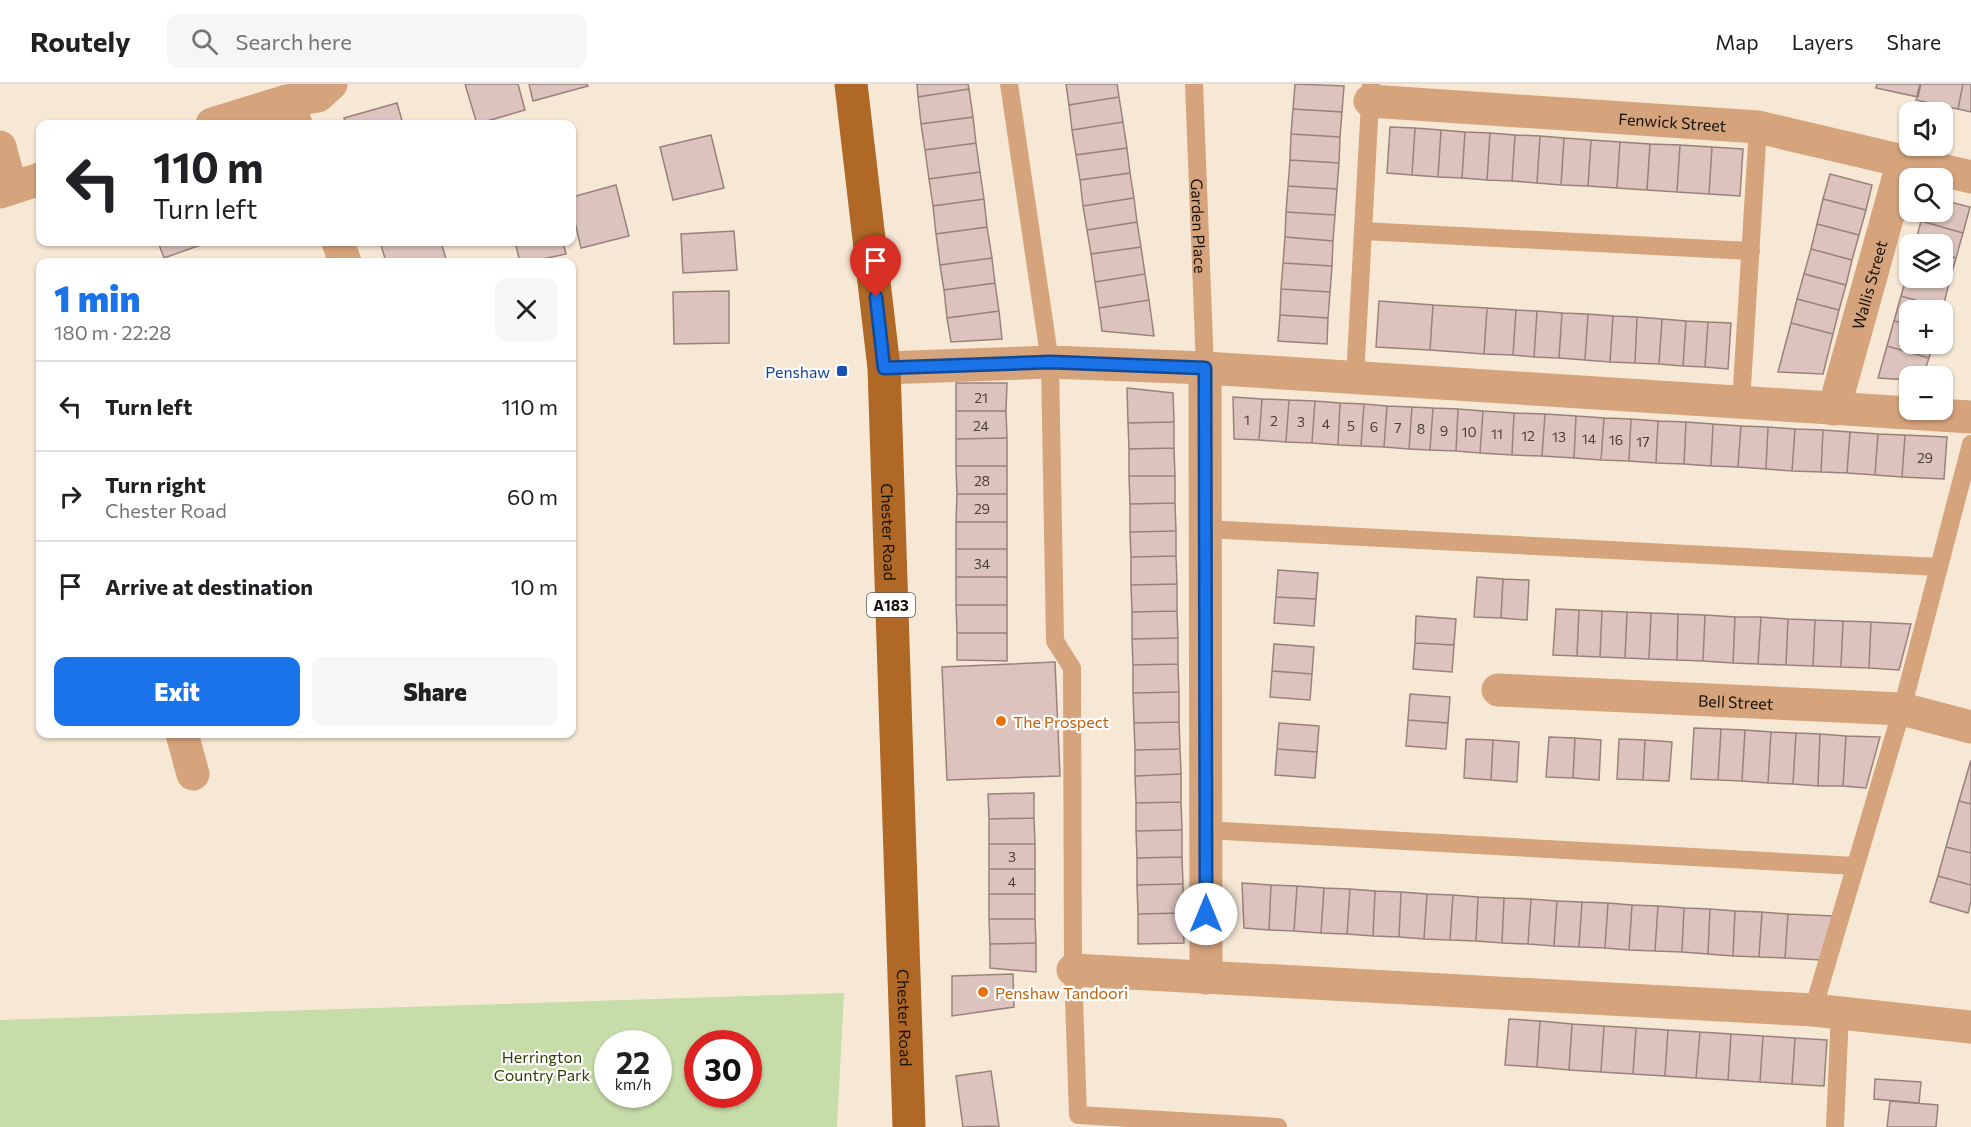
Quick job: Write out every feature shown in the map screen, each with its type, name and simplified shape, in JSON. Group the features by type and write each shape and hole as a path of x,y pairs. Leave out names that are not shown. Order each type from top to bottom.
{"main road":[{"name":"Chester Road","path":"851,84 884,368 909,1127"}],"street":[{"path":"241,120 291,113 318,96 331,84"},
{"name":"Fenwick Street","path":"1370,92 1516,97 1758,127 1971,177"},
{"path":"0,147 17,186"},
{"name":"Wallis Street","path":"1834,409 1903,161"},
{"path":"884,368 1050,362 1205,368 1971,417"},
{"path":"1205,368 1206,978"},
{"name":"Bell Street","path":"1498,690 1902,710 1971,727"},
{"path":"183,738 193,774"},
{"path":"1073,970 1827,1012 1971,1027"}],"lane":[{"path":"1009,84 1050,362 1055,641 1072,668 1073,970 1078,1115 1278,1127"},
{"name":"Garden Place","path":"1194,84 1205,368"},
{"path":"1355,378 1370,92"},
{"path":"1741,403 1758,127"},
{"path":"1363,231 1750,251"},
{"path":"1835,1127 1827,1012 1855,866 1902,710 1971,444"},
{"path":"1206,529 1939,567"},
{"path":"1206,830 1855,866"}],"green space":[{"name":"Herrington Country Park","path":"844,993 837,1127 0,1127 0,1020"}],"building":[{"path":"465,84 518,84 525,110 491,120 476,120"},
{"path":"529,84 587,84 588,86 533,101"},
{"path":"917,84 968,84 969,89 918,97"},
{"path":"1066,84 1117,84 1119,97 1069,105"},
{"path":"1295,84 1344,86 1342,112 1293,109"},
{"path":"1877,84 1921,84 1918,97 1876,88"},
{"path":"1920,84 1963,84 1958,109 1953,108 1953,102 1916,100"},
{"path":"1963,84 1971,84 1971,112 1958,109"},
{"path":"969,89 973,117 921,124 918,97"},
{"path":"1119,97 1123,122 1072,130 1069,105"},
{"path":"397,103 402,120 345,120 344,118"},
{"path":"1293,109 1342,112 1340,137 1291,134"},
{"path":"973,117 976,143 925,150 921,124"},
{"path":"1123,122 1127,148 1076,155 1072,130"},
{"path":"1390,127 1415,128 1412,175 1387,173"},
{"path":"1415,128 1441,130 1438,177 1412,175"},
{"path":"1441,130 1465,132 1462,178 1438,177"},
{"path":"1465,132 1490,133 1487,180 1462,178"},
{"path":"1490,133 1515,135 1512,181 1487,180"},
{"path":"1291,134 1340,137 1339,163 1290,160"},
{"path":"711,135 724,188 673,200 660,147"},
{"path":"1515,135 1540,136 1537,183 1512,181"},
{"path":"1540,136 1564,138 1561,185 1537,183"},
{"path":"1564,138 1591,140 1588,186 1561,185"},
{"path":"1591,140 1620,142 1617,188 1588,186"},
{"path":"1620,142 1650,144 1647,190 1617,188"},
{"path":"976,143 980,172 929,179 925,150"},
{"path":"1650,144 1680,145 1677,192 1647,190"},
{"path":"1680,145 1712,147 1709,194 1677,192"},
{"path":"1712,147 1743,149 1740,196 1709,194"},
{"path":"1127,148 1130,173 1080,180 1076,155"},
{"path":"1290,160 1339,163 1337,189 1288,186"},
{"path":"980,172 984,199 933,206 929,179"},
{"path":"1130,173 1134,198 1083,206 1080,180"},
{"path":"1830,174 1872,185 1866,210 1823,199"},
{"path":"616,185 629,236 581,248 576,226 576,196"},
{"path":"1288,186 1337,189 1335,215 1286,212"},
{"path":"1134,198 1137,222 1087,230 1083,206"},
{"path":"984,199 987,227 936,234 933,206"},
{"path":"1823,199 1866,210 1859,235 1817,224"},
{"path":"1953,203 1970,207 1963,233 1924,222 1953,222"},
{"path":"1286,212 1335,215 1333,241 1285,237"},
{"path":"1137,222 1141,247 1091,254 1087,230"},
{"path":"1921,222 1963,233 1956,258 1953,257 1953,234 1918,234"},
{"path":"1817,224 1859,235 1852,260 1811,249"},
{"path":"987,227 992,258 940,265 936,234"},
{"path":"734,231 737,270 683,273 681,234"},
{"path":"1285,237 1333,241 1332,266 1283,263"},
{"path":"160,246 198,246 164,258"},
{"path":"381,246 442,246 446,258 385,258"},
{"path":"516,246 564,246 566,254 548,258 519,258"},
{"path":"1141,247 1145,274 1095,282 1091,254"},
{"path":"1811,249 1852,260 1846,285 1804,274"},
{"path":"992,258 995,283 944,290 940,265"},
{"path":"1283,263 1332,266 1330,292 1281,289"},
{"path":"1145,274 1149,300 1099,308 1095,282"},
{"path":"1804,274 1846,285 1839,310 1797,299"},
{"path":"995,283 999,311 947,318 944,290"},
{"path":"1903,288 1948,288 1945,300 1915,300 1901,296"},
{"path":"1281,289 1330,292 1328,318 1280,315"},
{"path":"729,291 729,343 674,344 673,292"},
{"path":"1901,296 1915,300 1900,300"},
{"path":"1797,299 1839,310 1833,334 1791,323"},
{"path":"1149,300 1154,336 1102,331 1099,308"},
{"path":"1379,301 1433,305 1430,350 1376,347"},
{"path":"1899,303 1899,322 1894,321"},
{"path":"1433,305 1487,308 1484,354 1430,350"},
{"path":"1487,308 1516,310 1513,355 1484,354"},
{"path":"1516,310 1537,311 1534,357 1513,355"},
{"path":"999,311 1002,339 951,342 947,318"},
{"path":"1537,311 1562,313 1559,358 1534,357"},
{"path":"1562,313 1588,314 1585,360 1559,358"},
{"path":"1588,314 1613,316 1610,362 1585,360"},
{"path":"1280,315 1328,318 1327,344 1278,341"},
{"path":"1613,316 1637,317 1635,363 1610,362"},
{"path":"1637,317 1662,319 1659,364 1635,363"},
{"path":"1662,319 1686,321 1683,366 1659,364"},
{"path":"1686,321 1708,322 1705,367 1683,366"},
{"path":"1894,321 1899,322 1899,349 1887,346"},
{"path":"1708,322 1731,323 1728,369 1705,367"},
{"path":"1791,323 1833,334 1823,374 1778,372"},
{"path":"1887,346 1899,349 1899,354 1915,354 1929,358 1926,366 1899,366 1899,379 1878,378"},
{"path":"1915,354 1930,354 1929,358"},
{"path":"956,383 1007,383 1006,411 956,411"},
{"path":"1127,388 1173,393 1174,422 1128,423"},
{"path":"1233,397 1262,399 1259,440 1234,439"},
{"path":"1262,399 1289,400 1286,442 1259,440"},
{"path":"1289,400 1315,401 1312,443 1286,442"},
{"path":"1315,401 1340,403 1338,445 1312,443"},
{"path":"1340,403 1364,404 1361,446 1338,445"},
{"path":"1364,404 1387,406 1384,447 1361,446"},
{"path":"1387,406 1412,407 1409,449 1384,447"},
{"path":"1412,407 1433,408 1430,450 1409,449"},
{"path":"1433,408 1458,409 1456,451 1430,450"},
{"path":"1458,409 1483,411 1480,453 1456,451"},
{"path":"956,411 1006,411 1007,438 956,439"},
{"path":"1483,411 1514,413 1512,455 1480,453"},
{"path":"1514,413 1545,414 1542,456 1512,455"},
{"path":"1545,414 1576,416 1574,458 1542,456"},
{"path":"1576,416 1604,418 1601,460 1574,458"},
{"path":"1604,418 1631,419 1629,461 1601,460"},
{"path":"1631,419 1658,421 1656,463 1629,461"},
{"path":"1658,421 1686,422 1684,464 1656,463"},
{"path":"1174,422 1174,448 1129,449 1128,423"},
{"path":"1686,422 1713,424 1711,466 1684,464"},
{"path":"1713,424 1741,426 1738,467 1711,466"},
{"path":"1741,426 1768,427 1766,469 1738,467"},
{"path":"1768,427 1795,429 1792,471 1766,469"},
{"path":"1795,429 1823,430 1821,472 1792,471"},
{"path":"1823,430 1850,432 1847,473 1821,472"},
{"path":"1850,432 1878,434 1875,475 1847,473"},
{"path":"1878,434 1905,435 1902,477 1875,475"},
{"path":"1905,435 1947,437 1944,479 1902,477"},
{"path":"1007,438 1007,466 956,466 956,439"},
{"path":"1174,448 1175,476 1129,476 1129,449"},
{"path":"956,466 1007,466 1007,494 957,494"},
{"path":"1129,476 1175,476 1175,503 1130,504"},
{"path":"957,494 1007,494 1007,522 956,522"},
{"path":"1175,503 1176,531 1130,532 1130,504"},
{"path":"956,522 1007,522 1007,549 956,549"},
{"path":"1176,531 1176,556 1131,557 1130,532"},
{"path":"956,549 1007,549 1007,577 956,577"},
{"path":"1176,556 1177,584 1131,585 1131,557"},
{"path":"1278,570 1318,573 1316,599 1276,597"},
{"path":"956,577 1007,577 1007,605 956,605"},
{"path":"1477,577 1503,579 1501,618 1474,617"},
{"path":"1503,579 1529,580 1527,620 1501,618"},
{"path":"1177,584 1177,611 1132,612 1131,585"},
{"path":"1276,597 1316,599 1314,626 1274,623"},
{"path":"956,605 1007,605 1007,633 957,633"},
{"path":"1556,609 1579,610 1577,656 1553,655"},
{"path":"1579,610 1602,611 1600,657 1577,656"},
{"path":"1177,611 1178,638 1132,639 1132,612"},
{"path":"1602,611 1627,612 1625,658 1600,657"},
{"path":"1627,612 1651,613 1649,659 1625,658"},
{"path":"1651,613 1678,614 1677,660 1649,659"},
{"path":"1678,614 1705,615 1703,661 1677,660"},
{"path":"1705,615 1735,617 1733,663 1703,661"},
{"path":"1416,616 1456,619 1454,645 1415,643"},
{"path":"1735,617 1761,617 1758,664 1733,663"},
{"path":"1761,617 1788,619 1786,665 1758,664"},
{"path":"1788,619 1815,620 1813,666 1786,665"},
{"path":"1815,620 1843,621 1841,667 1813,666"},
{"path":"1843,621 1871,622 1869,668 1841,667"},
{"path":"1871,622 1911,624 1899,670 1869,668"},
{"path":"957,633 1007,633 1007,661 957,660"},
{"path":"1178,638 1178,664 1133,665 1132,639"},
{"path":"1415,643 1454,645 1452,672 1413,669"},
{"path":"1274,644 1314,647 1312,674 1272,671"},
{"name":"The Prospect","path":"1055,662 1060,776 947,780 942,667"},
{"path":"1178,664 1179,692 1133,693 1133,665"},
{"path":"1272,671 1312,674 1310,700 1270,697"},
{"path":"1179,692 1179,722 1134,723 1133,693"},
{"path":"1410,694 1450,697 1448,723 1408,720"},
{"path":"1408,720 1448,723 1446,749 1406,746"},
{"path":"1179,722 1180,749 1135,750 1134,723"},
{"path":"1279,723 1319,726 1317,752 1277,749"},
{"path":"1694,728 1721,729 1718,780 1691,779"},
{"path":"1721,729 1745,730 1742,781 1718,780"},
{"path":"1745,730 1771,732 1768,783 1742,781"},
{"path":"1771,732 1796,733 1793,784 1768,783"},
{"path":"1796,733 1820,734 1818,786 1793,784"},
{"path":"1820,734 1846,736 1843,786 1818,786"},
{"path":"1846,736 1880,737 1866,788 1843,786"},
{"path":"1549,737 1575,738 1573,778 1546,777"},
{"path":"1575,738 1601,740 1599,780 1573,778"},
{"path":"1466,739 1493,740 1491,780 1464,778"},
{"path":"1619,739 1645,740 1643,780 1617,779"},
{"path":"1493,740 1519,742 1517,782 1491,780"},
{"path":"1645,740 1672,742 1669,781 1643,780"},
{"path":"1180,749 1181,774 1135,776 1135,750"},
{"path":"1277,749 1317,752 1315,778 1275,775"},
{"path":"1971,760 1971,804 1959,801"},
{"path":"1181,774 1181,802 1136,803 1135,776"},
{"path":"1034,793 1034,818 989,819 988,794"},
{"path":"1959,801 1971,804 1971,853 1946,847"},
{"path":"1181,802 1182,830 1136,831 1136,803"},
{"path":"1034,818 1035,844 989,844 989,819"},
{"path":"1182,830 1182,857 1137,858 1136,831"},
{"path":"989,844 1035,844 1035,869 989,869"},
{"path":"1946,847 1971,853 1971,885 1938,876"},
{"path":"1182,857 1183,884 1137,885 1137,858"},
{"path":"989,869 1035,869 1035,894 989,894"},
{"path":"1938,876 1971,885 1968,913 1930,902"},
{"path":"1242,883 1271,885 1269,930 1244,928"},
{"path":"1183,884 1183,913 1138,914 1137,885"},
{"path":"1271,885 1297,886 1294,931 1269,930"},
{"path":"1297,886 1324,888 1321,933 1294,931"},
{"path":"1324,888 1350,889 1347,934 1321,933"},
{"path":"1350,889 1375,891 1373,936 1347,934"},
{"path":"1375,891 1401,892 1399,937 1373,936"},
{"path":"1401,892 1427,894 1424,939 1399,937"},
{"path":"989,894 1035,894 1035,919 989,919"},
{"path":"1427,894 1453,895 1450,940 1424,939"},
{"path":"1453,895 1478,897 1476,941 1450,940"},
{"path":"1478,897 1504,898 1502,943 1476,941"},
{"path":"1504,898 1531,899 1528,944 1502,943"},
{"path":"1531,899 1557,901 1554,946 1528,944"},
{"path":"1557,901 1582,902 1579,947 1554,946"},
{"path":"1582,902 1608,903 1605,948 1579,947"},
{"path":"1608,903 1632,905 1629,950 1605,948"},
{"path":"1632,905 1658,906 1655,951 1629,950"},
{"path":"1658,906 1684,908 1682,952 1655,951"},
{"path":"1684,908 1710,909 1708,954 1682,952"},
{"path":"1710,909 1735,911 1733,956 1708,954"},
{"path":"1735,911 1762,912 1759,957 1733,956"},
{"path":"1762,912 1788,914 1785,958 1759,957"},
{"path":"1183,913 1184,943 1138,944 1138,914"},
{"path":"1788,914 1833,916 1822,960 1785,958"},
{"path":"989,919 1035,919 1036,943 990,944"},
{"path":"1036,943 1036,972 990,968 990,944"},
{"name":"Penshaw Tandoori","path":"1013,974 1014,1007 952,1016 952,976"},
{"path":"1509,1019 1540,1021 1537,1067 1505,1065"},
{"path":"1540,1021 1572,1024 1569,1070 1537,1067"},
{"path":"1572,1024 1604,1026 1601,1072 1569,1070"},
{"path":"1604,1026 1636,1028 1633,1074 1601,1072"},
{"path":"1636,1028 1668,1030 1665,1076 1633,1074"},
{"path":"1668,1030 1700,1032 1696,1078 1665,1076"},
{"path":"1700,1032 1731,1034 1728,1080 1696,1078"},
{"path":"1731,1034 1763,1036 1760,1082 1728,1080"},
{"path":"1763,1036 1795,1038 1792,1084 1760,1082"},
{"path":"1795,1038 1827,1040 1824,1086 1792,1084"},
{"path":"991,1071 999,1126 963,1127 956,1076"},
{"path":"1875,1079 1921,1082 1919,1103 1874,1099"},
{"path":"1890,1101 1938,1105 1936,1127 1887,1127"}],"place":[{"name":"Penshaw","path":"842,371"},
{"name":"The Prospect","path":"1001,721"},
{"name":"Penshaw Tandoori","path":"983,992"}],"route":[{"path":"876,297 884,368 1050,362 1205,368 1206,914"}]}
